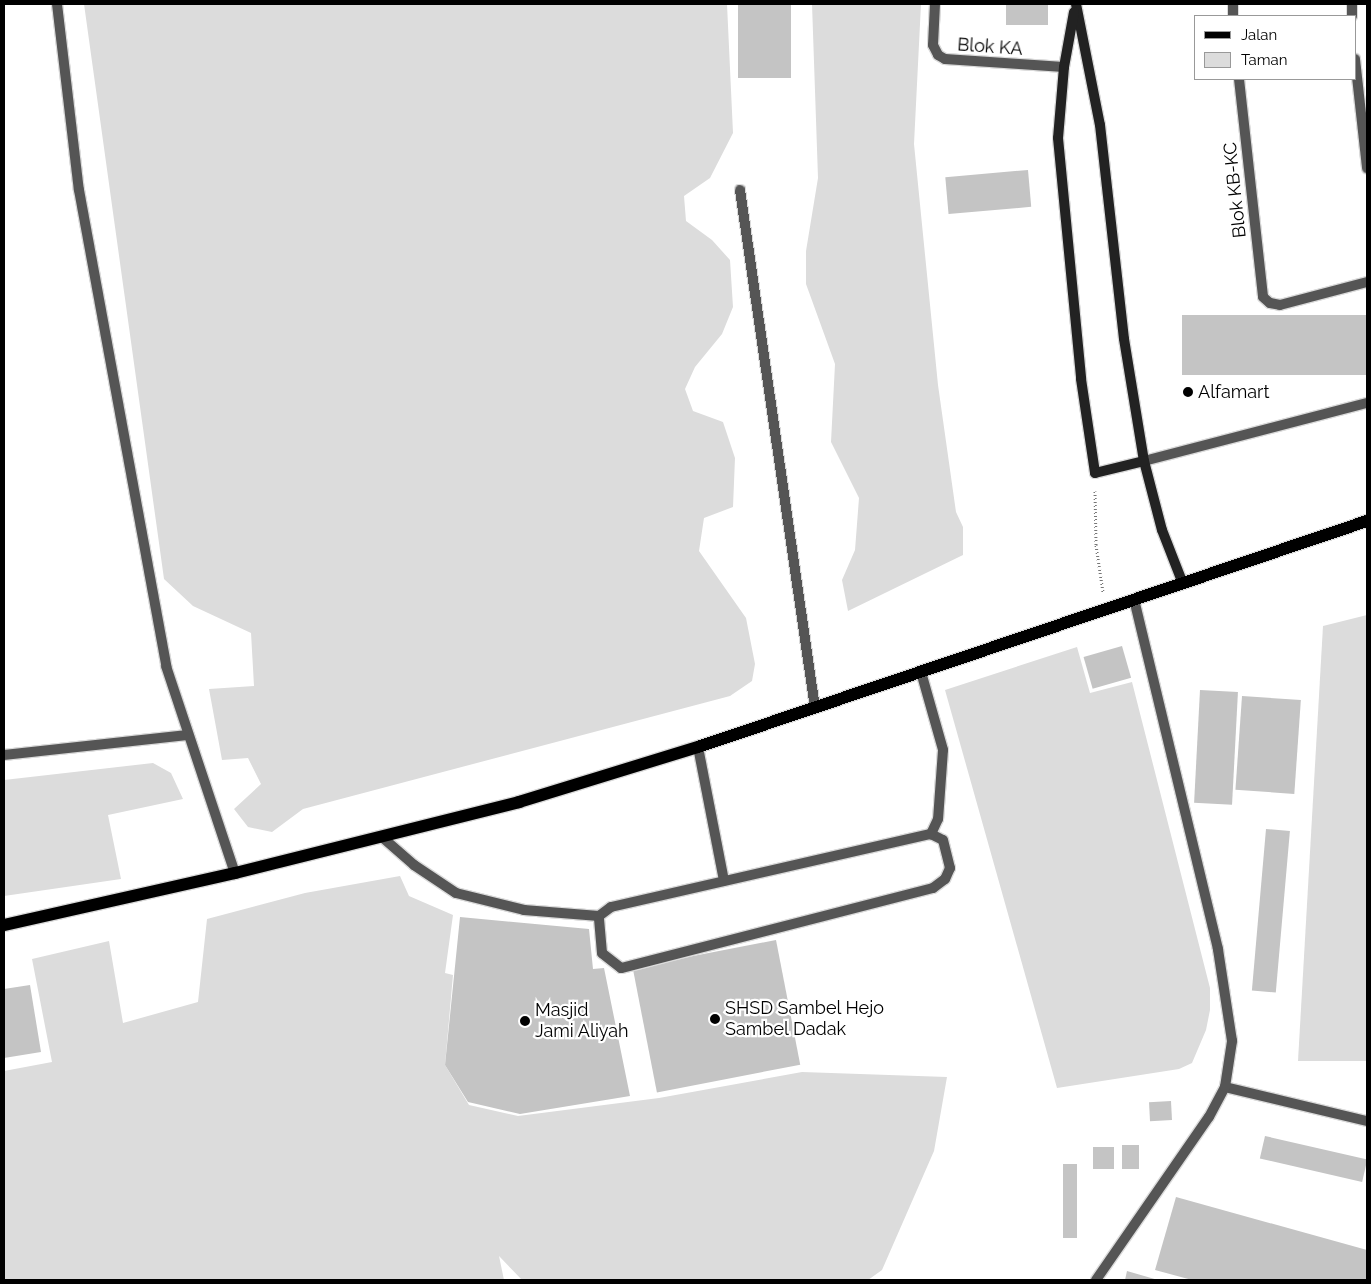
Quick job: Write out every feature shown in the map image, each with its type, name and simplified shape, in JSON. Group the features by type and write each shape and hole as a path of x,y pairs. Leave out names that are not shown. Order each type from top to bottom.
{"main road":[{"path":"4,925 235,873 519,802 698,747 1367,521"}],"street":[{"path":"57,4 79,190 166,666 187,735 235,873"},
{"name":"Blok KA","path":"935,4 933,45 938,55 945,59 1064,67"},
{"path":"1076,4 1064,67 1058,138 1081,379 1095,473 1367,403"},
{"path":"1076,4 1100,125 1124,339 1144,461 1162,530 1183,584"},
{"path":"1356,68 1367,168"},
{"name":"Blok KB-KC","path":"1239,80 1263,297 1270,303 1280,305 1367,282"},
{"path":"740,190 815,708"},
{"path":"1096,1280 1209,1117 1225,1087 1232,1041 1225,985 1134,600"},
{"path":"921,672 943,750 938,819 931,834"},
{"path":"4,755 187,735"},
{"path":"698,747 724,881"},
{"path":"382,837 414,865 456,893 524,910 599,916 611,907 931,834 943,840 950,868 945,879 933,888 621,968 602,953 599,916"},
{"path":"1225,1087 1367,1121"}],"path":[{"path":"1095,473 1096,545 1106,610"}],"green space":[{"path":"84,4 727,4 733,133 710,178 684,196 686,221 712,240 730,260 733,307 722,334 695,367 685,389 693,411 723,422 735,458 733,507 704,518 699,551 746,618 755,664 752,681 730,696 303,809 272,832 248,827 234,809 261,784 248,758 222,760 209,689 254,686 251,633 193,606 164,579"},
{"path":"812,4 921,4 914,144 938,385 956,512 963,527 963,555 848,611 842,580 855,550 859,498 831,442 835,364 806,284 806,251 818,178"},
{"path":"1367,615 1367,1061 1298,1061 1323,626"},
{"path":"1077,647 1090,693 1132,682 1210,988 1210,1010 1206,1030 1192,1063 1179,1069 1057,1088 945,690"},
{"path":"153,763 171,773 183,799 108,815 121,879 4,896 4,780"},
{"path":"400,876 409,896 453,915 445,973 453,975 445,1065 469,1105 518,1116 659,1098 802,1072 947,1077 934,1151 882,1270 868,1280 522,1280 499,1256 504,1280 4,1280 4,1071 52,1062 32,959 109,941 123,1023 198,1002 207,919 305,893"}],"building":[{"path":"738,4 791,4 791,78 738,78"},
{"path":"1006,4 1048,4 1048,25 1006,25"},
{"path":"1028,170 1031,207 949,214 945,177"},
{"path":"1182,315 1367,315 1367,375 1182,375"},
{"path":"1122,646 1131,678 1093,689 1084,657"},
{"path":"1200,690 1238,692 1232,805 1194,803"},
{"path":"1242,696 1301,700 1294,794 1235,790"},
{"path":"1266,829 1290,831 1276,992 1252,990"},
{"path":"460,917 589,929 593,969 604,968 630,1096 520,1114 468,1102 445,1065"},
{"path":"776,940 800,1065 657,1093 633,968"},
{"path":"30,985 41,1052 4,1058 4,989"},
{"path":"1171,1101 1172,1120 1150,1121 1149,1102"},
{"path":"1265,1136 1367,1160 1362,1182 1260,1158"},
{"path":"1122,1145 1139,1145 1139,1169 1122,1169"},
{"path":"1093,1147 1114,1147 1114,1169 1093,1169"},
{"path":"1063,1164 1077,1164 1077,1238 1063,1238"},
{"path":"1176,1197 1367,1250 1367,1280 1192,1280 1155,1270"},
{"path":"1127,1271 1158,1280 1125,1280"}],"place":[{"name":"Alfamart","path":"1188,392"},
{"name":"SHSD Sambel Hejo Sambel Dadak","path":"715,1019"},
{"name":"Masjid Jami Aliyah","path":"525,1021"}]}
